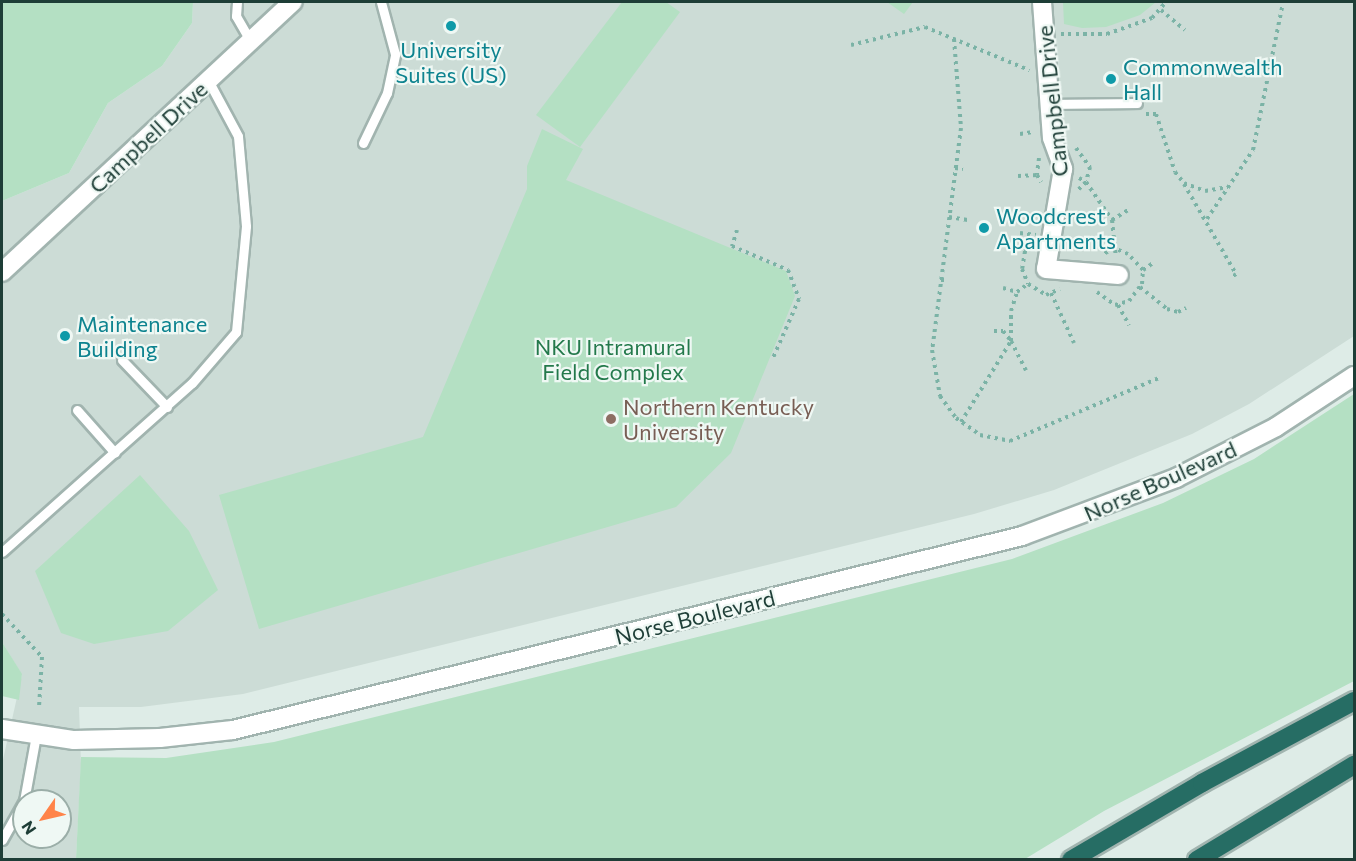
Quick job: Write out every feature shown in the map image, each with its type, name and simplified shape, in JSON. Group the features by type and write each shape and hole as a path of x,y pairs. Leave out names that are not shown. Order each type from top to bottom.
{"highway":[{"path":"1071,860 1182,794 1354,701"},
{"path":"1197,860 1354,765"}],"street":[{"name":"Campbell Drive","path":"2,272 293,2"},
{"name":"Campbell Drive","path":"1042,2 1052,138 1063,169 1046,269"},
{"path":"1046,269 1119,276"},
{"name":"Norse Boulevard","path":"2,729 74,740 160,738 265,724 1022,536 1176,478 1276,427 1354,376"}],"lane":[{"path":"237,2 236,16 251,42"},
{"path":"363,142 387,93 395,54 381,2"},
{"path":"2,552 167,406 236,332 243,292 246,226 238,135 208,80"},
{"path":"1050,104 1137,103"},
{"path":"122,360 167,406"},
{"path":"77,410 115,453"},
{"path":"2,840 24,801 36,735"}],"path":[{"path":"1045,34 1107,34 1152,18 1166,2"},
{"path":"1207,219 1253,150 1283,2"},
{"path":"1161,10 1185,30"},
{"path":"851,45 925,27 1049,79"},
{"path":"954,39 963,128 955,168 932,350 940,396 961,422 980,435 1010,441 1158,378"},
{"path":"1137,103 1146,113 1156,114 1177,178 1205,191 1228,187"},
{"path":"955,168 963,169"},
{"path":"1018,176 1063,169 1086,182 1112,220 1119,276"},
{"path":"1184,183 1207,219 1236,274 1232,277"},
{"path":"1112,220 1128,210"},
{"path":"949,217 968,220"},
{"path":"737,230 732,246 788,270 799,299 773,358"},
{"path":"1143,270 1153,263"},
{"path":"961,422 1011,341 1011,312 1017,292 1046,269"},
{"path":"941,280 948,280"},
{"path":"1140,287 1167,309 1178,312 1186,308"},
{"path":"1003,288 1017,292"},
{"path":"1051,293 1074,343"},
{"path":"1118,304 1129,325"},
{"path":"994,331 1003,331 1011,341 1026,370"},
{"path":"2,614 42,657 39,707"}],"shaded area":[{"name":"Northern Kentucky University","path":"193,2 1354,2 1354,336 1249,404 1192,434 1054,490 974,514 243,694 141,707 79,707 81,764 76,859 2,860 2,764 22,675 2,642 2,201 69,173 108,103 162,66 192,23"}],"green space":[{"path":"2,2 193,2 192,23 162,66 108,103 69,173 2,201"},
{"path":"622,2 666,2 680,12 580,147 536,115"},
{"path":"887,2 913,2 904,14"},
{"path":"1063,2 1156,2 1140,15 1106,27 1082,28 1064,24"},
{"name":"NKU Intramural Field Complex","path":"542,129 583,149 566,180 786,271 795,296 731,453 676,507 259,629 219,495 423,437 527,189 527,166"},
{"path":"1354,394 1354,681 1104,811 1025,859 76,859 81,757 166,758 274,742 1012,559 1163,503 1254,459"},
{"path":"140,475 189,531 218,590 168,631 94,644 61,633 35,571"},
{"path":"2,642 22,674 19,700 2,696"}],"place":[{"name":"University Suites (US)","path":"451,26"},
{"name":"Commonwealth Hall","path":"1111,79"},
{"name":"Woodcrest Apartments","path":"984,228"},
{"name":"Maintenance Building","path":"65,336"},
{"name":"Northern Kentucky University","path":"611,419"}]}
